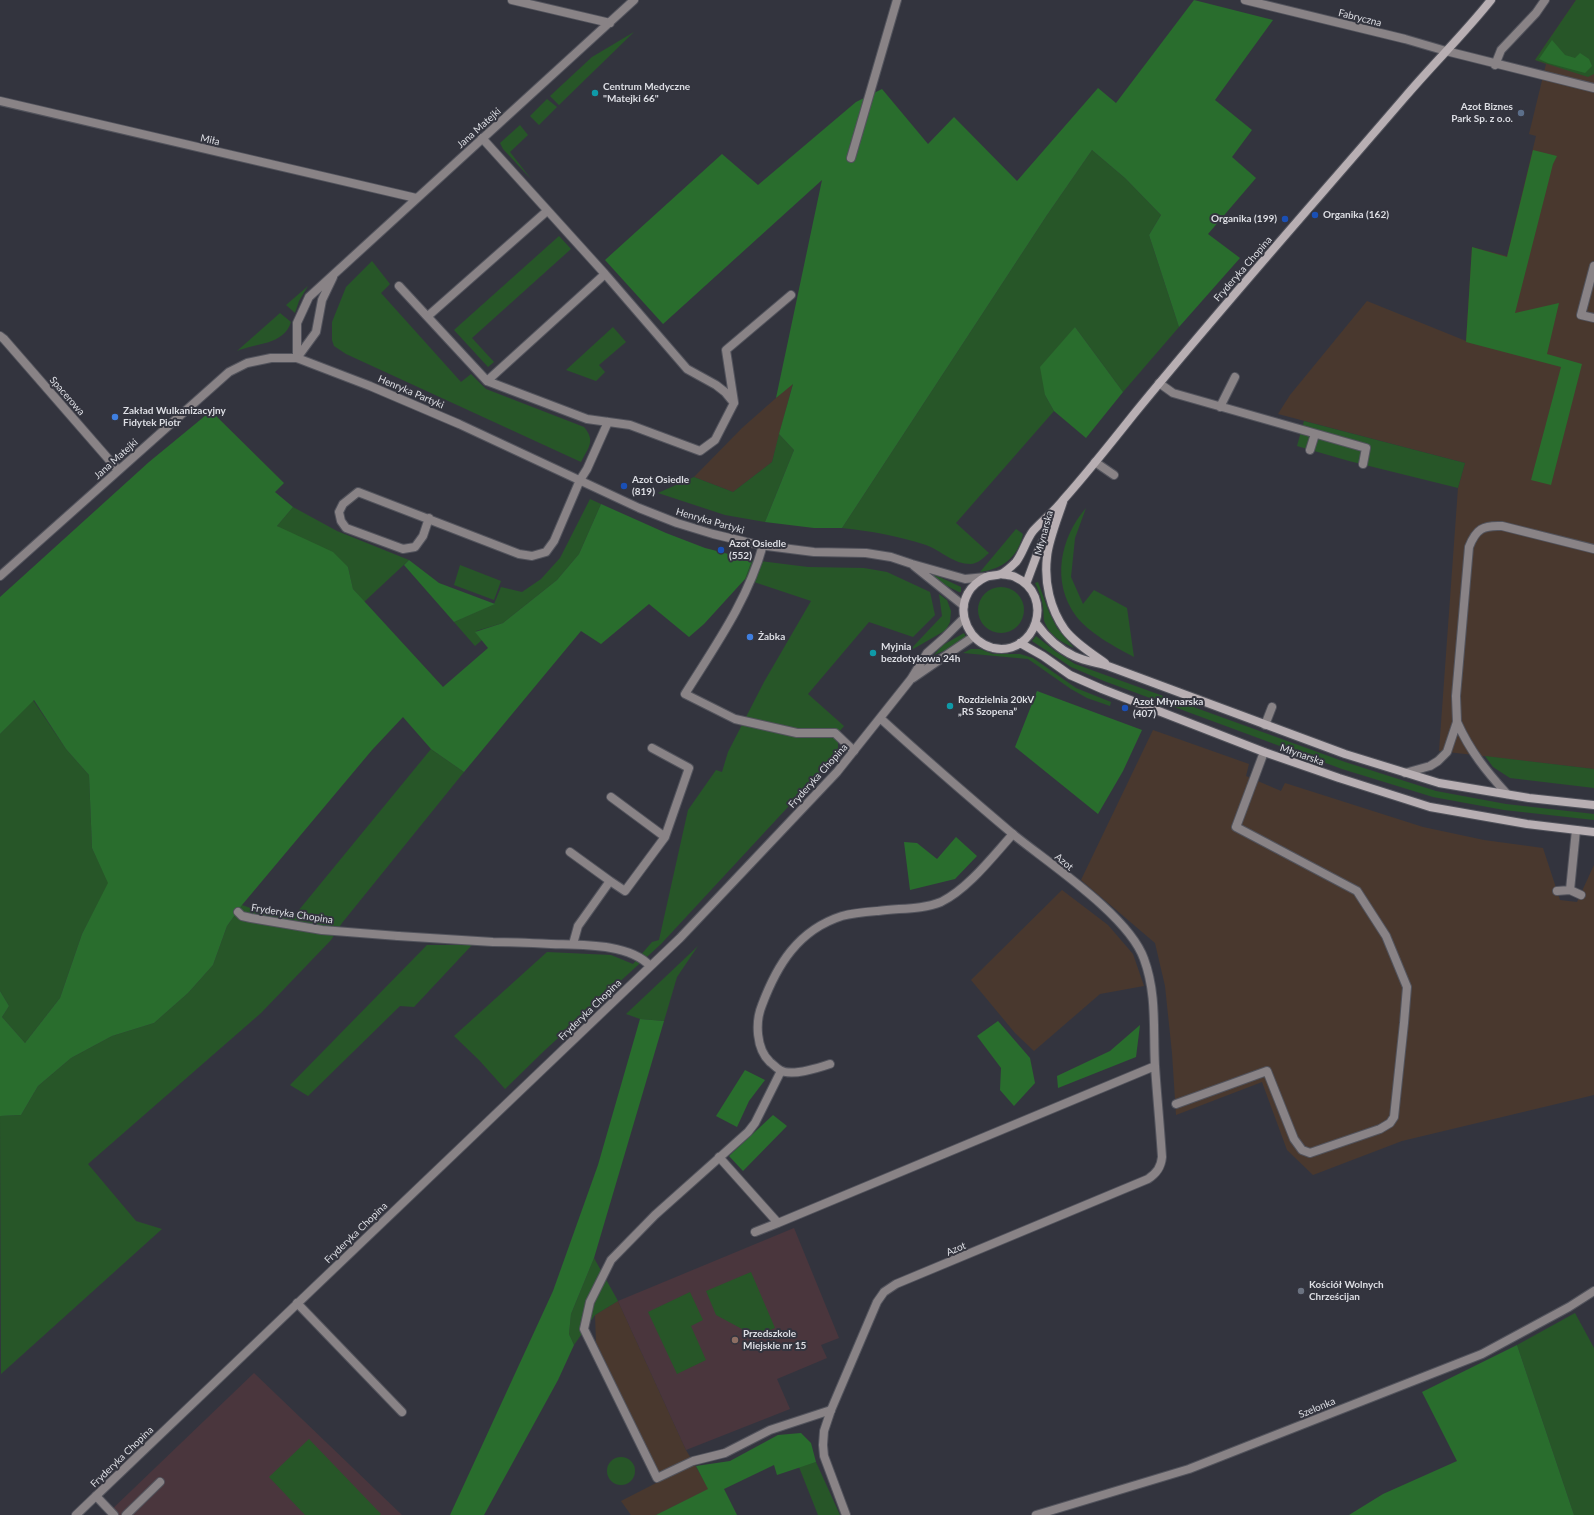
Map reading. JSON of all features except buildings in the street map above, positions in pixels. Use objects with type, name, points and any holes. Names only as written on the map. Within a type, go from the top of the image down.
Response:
[{"type":"main road","name":"Fryderyka Chopina","points":[[964,606],[967,594],[975,584],[986,577],[1001,574],[1016,562],[1032,533],[1063,501],[1200,334],[1491,0]]},
{"type":"main road","name":"Fryderyka Chopina","points":[[1026,584],[1039,549],[1063,501]]},
{"type":"main road","name":"Młynarska","points":[[1063,501],[1047,556],[1046,583],[1050,601],[1065,629],[1077,642],[1108,666]]},
{"type":"main road","points":[[964,606],[964,618],[967,628],[973,637],[983,644],[995,648],[1008,648],[1020,643],[1030,634],[1036,623],[1038,612],[1037,602],[1033,592],[1026,584],[1014,576],[1001,574]]},
{"type":"main road","name":"Młynarska","points":[[1036,623],[1041,631],[1054,643],[1075,657],[1108,666],[1344,754],[1439,783],[1507,794],[1594,805]]},
{"type":"main road","name":"Młynarska","points":[[1020,643],[1043,656],[1070,675],[1102,689],[1264,752],[1339,778],[1430,807],[1527,824],[1594,832]]},
{"type":"street","points":[[512,0],[610,23]]},
{"type":"street","name":"Jana Matejki","points":[[297,358],[297,323],[309,297],[634,0]]},
{"type":"street","points":[[852,158],[897,0]]},
{"type":"street","name":"Fabryczna","points":[[1245,0],[1405,39],[1495,65],[1594,88]]},
{"type":"street","points":[[1495,65],[1501,50],[1536,13],[1545,0]]},
{"type":"street","name":"Miła","points":[[0,101],[416,198]]},
{"type":"street","points":[[482,138],[605,274],[688,369],[716,385],[725,392],[734,403]]},
{"type":"street","points":[[428,316],[547,211]]},
{"type":"street","points":[[1594,266],[1581,314],[1594,318]]},
{"type":"street","name":"Jana Matejki","points":[[297,358],[316,332],[322,300],[336,271]]},
{"type":"street","points":[[487,381],[605,274]]},
{"type":"street","points":[[399,286],[487,381],[587,419],[630,425],[700,451],[715,440],[734,403],[726,350],[791,295]]},
{"type":"street","name":"Spacerowa","points":[[0,336],[10,345],[118,470]]},
{"type":"street","name":"Jana Matejki","points":[[0,576],[229,372],[247,363],[271,358],[297,358]]},
{"type":"street","name":"Henryka Partyki","points":[[297,358],[370,386],[445,418],[639,508],[677,523],[713,534],[763,545],[814,552],[866,553],[890,557],[912,564]]},
{"type":"street","points":[[1220,407],[1235,378]]},
{"type":"street","points":[[1159,383],[1173,393],[1366,448],[1363,464]]},
{"type":"street","points":[[429,518],[423,536],[415,547],[403,549],[346,528],[341,521],[339,512],[343,504],[358,492],[429,518],[520,554],[532,556],[546,552],[554,542],[580,480],[587,469],[608,422]]},
{"type":"street","points":[[1310,450],[1315,434]]},
{"type":"street","points":[[1095,462],[1114,475]]},
{"type":"street","points":[[1405,773],[1430,766],[1438,761],[1447,752],[1457,722],[1456,696],[1468,554],[1473,536],[1480,529],[1490,525],[1502,526],[1594,549]]},
{"type":"street","points":[[763,545],[759,561],[743,600],[685,694],[735,719],[797,733],[835,733],[854,751]]},
{"type":"street","points":[[912,564],[964,606]]},
{"type":"street","name":"Fryderyka Chopina","points":[[912,564],[965,579],[986,577]]},
{"type":"street","name":"Fryderyka Chopina","points":[[76,1515],[680,938],[837,772],[911,679],[927,653],[964,618]]},
{"type":"street","name":"Fryderyka Chopina","points":[[911,679],[973,637]]},
{"type":"street","points":[[1265,724],[1272,707]]},
{"type":"street","name":"Azot","points":[[846,1515],[828,1467],[822,1445],[824,1431],[831,1410],[877,1302],[884,1292],[890,1288],[1148,1179],[1154,1175],[1161,1163],[1162,1156],[1155,1066],[1154,1004],[1150,977],[1144,957],[1134,939],[1122,924],[1088,894],[1014,834],[880,718]]},
{"type":"street","points":[[1457,722],[1467,743],[1478,760],[1507,794]]},
{"type":"street","points":[[570,852],[625,891],[666,837],[689,768],[652,748]]},
{"type":"street","points":[[1176,1104],[1267,1071],[1294,1139],[1302,1150],[1310,1153],[1380,1130],[1390,1123],[1394,1117],[1407,987],[1386,936],[1357,891],[1236,827],[1264,752]]},
{"type":"street","points":[[611,797],[666,837]]},
{"type":"street","points":[[1570,890],[1576,830]]},
{"type":"street","points":[[830,1064],[802,1072],[781,1071],[767,1059],[758,1040],[759,1012],[769,985],[792,949],[811,931],[842,916],[877,911],[920,908],[940,902],[959,891],[1014,834]]},
{"type":"street","points":[[573,944],[578,926],[610,881]]},
{"type":"street","points":[[1557,891],[1570,890],[1581,895]]},
{"type":"street","name":"Fryderyka Chopina","points":[[238,912],[242,916],[251,918],[322,930],[475,941],[573,944],[626,952],[640,958],[650,966]]},
{"type":"street","points":[[755,1232],[1155,1066]]},
{"type":"street","points":[[781,1071],[755,1123],[748,1132],[656,1215],[611,1260],[590,1302],[584,1329],[657,1478],[693,1461],[725,1453],[770,1430],[831,1410]]},
{"type":"street","points":[[719,1157],[778,1223]]},
{"type":"street","name":"Szelonka","points":[[1036,1515],[1189,1469],[1482,1354],[1569,1307],[1594,1291]]},
{"type":"street","points":[[297,1303],[402,1412]]},
{"type":"street","points":[[126,1515],[160,1482]]},
{"type":"street","points":[[96,1496],[114,1515]]},
{"type":"shaded area","points":[[1576,0],[1594,0],[1594,769],[1439,751],[1458,488],[1465,463],[1278,414],[1290,395],[1367,301],[1466,341],[1472,247],[1507,256],[1536,136],[1529,134],[1546,64],[1535,60]]},
{"type":"shaded area","points":[[793,383],[772,462],[733,492],[694,477],[742,428]]},
{"type":"shaded area","points":[[1153,730],[1249,764],[1246,776],[1281,791],[1285,783],[1423,827],[1484,840],[1543,848],[1560,900],[1577,902],[1594,865],[1594,1095],[1402,1141],[1313,1175],[1287,1150],[1262,1082],[1176,1115],[1172,1053],[1165,986],[1155,943],[1081,880]]},
{"type":"shaded area","points":[[1062,890],[1108,925],[1133,954],[1144,986],[1100,994],[1034,1051],[1015,1033],[971,980]]},
{"type":"shaded area","name":"Przedszkole Miejskie nr 15","points":[[794,1228],[839,1338],[821,1345],[827,1358],[777,1379],[790,1409],[686,1450],[618,1301]]},
{"type":"shaded area","points":[[618,1301],[686,1450],[709,1489],[656,1515],[631,1515],[621,1501],[662,1480],[596,1342],[595,1315]]},
{"type":"shaded area","points":[[254,1373],[402,1515],[106,1515]]},
{"type":"green space","points":[[1194,0],[1273,20],[1215,100],[1252,130],[1232,157],[1256,178],[1208,234],[1240,258],[1179,327],[1149,235],[1161,215],[1125,178],[1092,150],[1047,215],[842,528],[814,528],[765,522],[794,450],[779,434],[793,384],[776,398],[822,180],[663,324],[605,260],[722,154],[758,185],[856,102],[882,89],[928,144],[954,117],[1017,181],[1098,88],[1116,103]]},
{"type":"green space","points":[[1576,0],[1594,0],[1594,74],[1588,77],[1535,60]]},
{"type":"green space","points":[[634,32],[559,105],[550,96],[592,57]]},
{"type":"green space","points":[[1552,40],[1565,55],[1575,58],[1580,53],[1589,59],[1592,66],[1585,73],[1548,63],[1539,59]]},
{"type":"green space","points":[[547,99],[557,107],[539,125],[530,116]]},
{"type":"green space","points":[[520,125],[528,135],[510,152],[531,179],[503,149],[500,143]]},
{"type":"green space","points":[[1092,150],[1125,178],[1161,215],[1149,235],[1179,327],[1123,392],[1075,327],[1045,395],[1054,411],[956,523],[989,553],[979,561],[971,564],[959,562],[926,545],[916,542],[884,534],[842,528],[1047,215]]},
{"type":"green space","points":[[1533,150],[1557,156],[1553,164],[1515,313],[1559,303],[1547,354],[1582,364],[1551,485],[1531,480],[1561,367],[1466,342],[1472,247],[1507,257]]},
{"type":"green space","points":[[559,236],[571,249],[472,338],[494,362],[488,367],[454,330]]},
{"type":"green space","points":[[372,261],[390,284],[381,293],[461,382],[471,374],[486,389],[584,427],[590,436],[590,444],[581,462],[346,354],[334,346],[332,340],[332,322],[346,287]]},
{"type":"green space","points":[[308,286],[299,301],[295,313],[286,305]]},
{"type":"green space","points":[[280,313],[291,322],[287,330],[282,335],[268,342],[237,351]]},
{"type":"green space","points":[[613,327],[626,342],[599,365],[605,372],[596,381],[566,370]]},
{"type":"green space","points":[[1075,327],[1123,392],[1086,438],[1054,411],[1045,395],[1040,367]]},
{"type":"green space","points":[[211,411],[284,483],[275,492],[293,507],[277,526],[333,552],[348,567],[353,589],[443,687],[488,648],[475,632],[503,623],[557,580],[579,554],[601,504],[666,533],[705,548],[752,560],[745,579],[704,624],[689,637],[649,604],[601,644],[581,631],[464,772],[431,749],[403,717],[372,750],[242,905],[227,926],[213,965],[188,993],[154,1023],[112,1036],[71,1058],[38,1086],[21,1115],[0,1116],[0,991],[9,1006],[2,1017],[25,1043],[60,998],[82,934],[108,883],[92,848],[89,775],[66,749],[34,700],[0,734],[0,597],[149,462]]},
{"type":"green space","points":[[1304,421],[1465,463],[1458,488],[1349,461],[1297,446]]},
{"type":"green space","points":[[779,434],[794,450],[765,522],[725,515],[658,493],[694,477],[733,492],[772,462]]},
{"type":"green space","points":[[590,499],[601,504],[579,554],[557,580],[503,623],[476,631],[482,640],[475,646],[454,622],[494,604],[501,587],[522,592],[541,579],[560,558]]},
{"type":"green space","points":[[293,507],[337,531],[409,560],[364,602],[353,589],[348,567],[277,526]]},
{"type":"green space","points":[[1086,508],[1075,538],[1071,577],[1083,604],[1094,590],[1127,608],[1134,657],[1103,639],[1081,622],[1068,603],[1063,589],[1061,575],[1065,546],[1077,520]]},
{"type":"green space","points":[[1016,529],[1023,534],[1021,542],[1013,555],[1002,565],[980,572]]},
{"type":"green space","points":[[409,560],[439,583],[495,604],[454,622],[404,565]]},
{"type":"green space","points":[[752,560],[808,567],[864,568],[887,572],[930,592],[935,615],[913,637],[869,622],[808,694],[844,726],[838,733],[838,753],[661,944],[545,1050],[505,1089],[479,1060],[454,1036],[547,952],[611,955],[633,964],[652,942],[659,940],[688,810],[716,770],[722,772],[728,752],[764,682],[811,601],[745,579]]},
{"type":"green space","points":[[460,565],[501,581],[494,600],[454,585]]},
{"type":"green space","points":[[931,574],[961,587],[961,592],[933,579]]},
{"type":"green space","points":[[1038,582],[1049,612],[1057,628],[1074,648],[1057,638],[1047,628],[1044,620],[1041,598],[1035,583]]},
{"type":"green space","points":[[997,587],[1005,587],[1014,591],[1020,597],[1024,610],[1020,623],[1014,629],[1005,633],[997,633],[988,629],[982,623],[978,614],[978,606],[982,597],[988,591]]},
{"type":"green space","points":[[939,594],[947,600],[951,611],[950,622],[946,630],[908,652],[942,616]]},
{"type":"green space","points":[[964,633],[966,637],[946,650],[934,655],[943,645]]},
{"type":"green space","points":[[1036,636],[1075,664],[1345,762],[1436,791],[1506,804],[1594,814],[1594,820],[1504,810],[1433,797],[1342,769],[1104,681],[1071,667],[1032,641]]},
{"type":"green space","points":[[971,649],[980,649],[993,654],[1020,654],[1033,658],[1076,688],[1111,702],[1110,706],[1087,698],[1071,689],[1028,659],[963,653]]},
{"type":"green space","points":[[1037,691],[1142,730],[1123,771],[1098,814],[1015,747]]},
{"type":"green space","points":[[33,700],[66,749],[89,775],[92,848],[109,883],[82,934],[60,998],[25,1043],[2,1017],[9,1006],[0,991],[0,734]]},
{"type":"green space","points":[[431,749],[464,772],[342,923],[331,940],[261,1013],[88,1164],[136,1221],[162,1229],[1,1374],[0,1116],[21,1115],[38,1086],[71,1058],[112,1036],[154,1023],[188,993],[213,965],[227,926],[242,905],[256,910],[294,916]]},
{"type":"green space","points":[[1485,756],[1594,769],[1594,788],[1510,778],[1493,767]]},
{"type":"green space","points":[[956,837],[977,856],[955,879],[910,890],[904,842],[917,843],[937,859]]},
{"type":"green space","points":[[427,945],[472,945],[414,1007],[400,1006],[308,1096],[290,1085]]},
{"type":"green space","points":[[698,946],[677,977],[664,1021],[640,1019],[626,1014]]},
{"type":"green space","points":[[640,1019],[664,1021],[594,1258],[571,1314],[569,1334],[574,1345],[558,1380],[484,1515],[450,1515],[553,1291],[598,1165]]},
{"type":"green space","points":[[998,1021],[1030,1058],[1035,1083],[1014,1106],[1000,1090],[1001,1068],[977,1036]]},
{"type":"green space","points":[[1140,1025],[1136,1057],[1058,1088],[1057,1076],[1110,1051]]},
{"type":"green space","points":[[745,1070],[765,1080],[749,1101],[737,1127],[716,1116]]},
{"type":"green space","points":[[773,1115],[787,1126],[743,1171],[729,1156]]},
{"type":"green space","points":[[594,1258],[618,1301],[595,1315],[574,1345],[569,1334],[571,1314]]},
{"type":"green space","points":[[751,1272],[775,1328],[755,1336],[716,1315],[706,1291]]},
{"type":"green space","points":[[690,1292],[703,1320],[691,1326],[706,1360],[677,1374],[648,1312]]},
{"type":"green space","points":[[1575,1313],[1594,1348],[1594,1515],[1574,1515],[1517,1345]]},
{"type":"green space","points":[[1517,1345],[1574,1515],[1349,1515],[1383,1494],[1457,1461],[1422,1392]]},
{"type":"green space","points":[[801,1433],[811,1443],[816,1462],[777,1475],[774,1465],[724,1489],[737,1515],[656,1515],[708,1489],[696,1466],[730,1461],[778,1435]]},
{"type":"green space","points":[[309,1439],[381,1514],[380,1515],[305,1515],[269,1477]]},
{"type":"green space","points":[[621,1457],[631,1461],[635,1471],[631,1481],[621,1485],[611,1481],[607,1471],[611,1461]]},
{"type":"green space","points":[[816,1462],[840,1515],[818,1515],[799,1467]]},
{"type":"place","name":"Centrum Medyczne \"Matejki 66\"","points":[[595,93]]},
{"type":"place","name":"Azot Biznes Park Sp. z o.o.","points":[[1521,113]]},
{"type":"place","name":"Organika (162)","points":[[1315,215]]},
{"type":"place","name":"Organika (199)","points":[[1285,219]]},
{"type":"place","name":"Zakład Wulkanizacyjny Fidytek Piotr","points":[[115,417]]},
{"type":"place","name":"Azot Osiedle (819)","points":[[624,486]]},
{"type":"place","name":"Azot Osiedle (552)","points":[[721,550]]},
{"type":"place","name":"Żabka","points":[[750,637]]},
{"type":"place","name":"Myjnia bezdotykowa 24h","points":[[873,653]]},
{"type":"place","name":"Rozdzielnia 20kV „RS Szopena”","points":[[950,706]]},
{"type":"place","name":"Azot Młynarska (407)","points":[[1125,708]]},
{"type":"place","name":"Kościół Wolnych Chrześcijan","points":[[1301,1291]]},
{"type":"place","name":"Przedszkole Miejskie nr 15","points":[[735,1340]]}]
